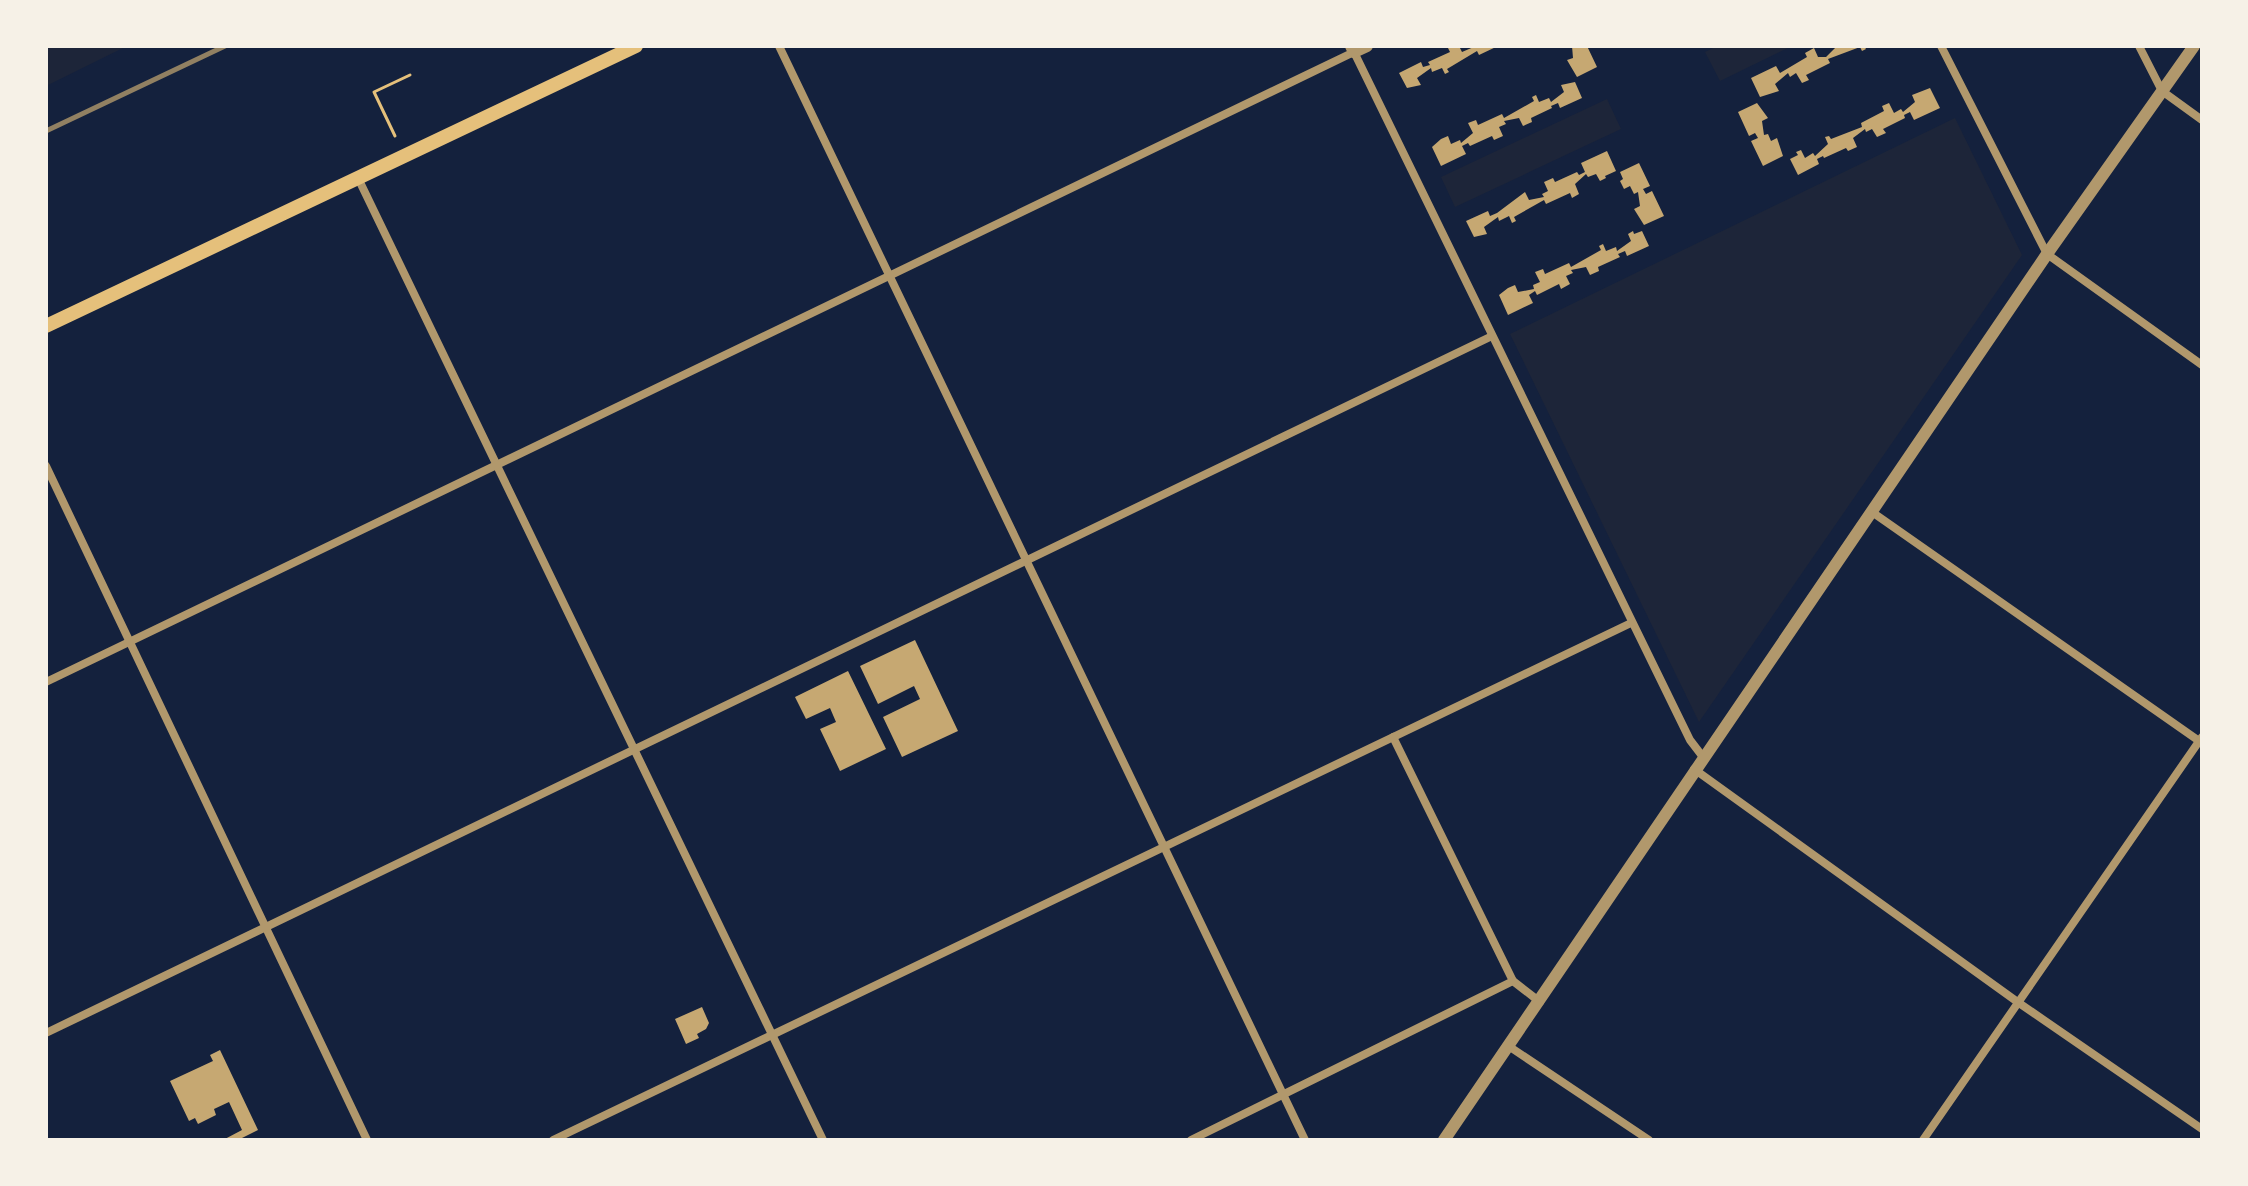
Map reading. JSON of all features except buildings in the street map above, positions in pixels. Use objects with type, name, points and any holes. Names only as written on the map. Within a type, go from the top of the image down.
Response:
[{"type":"main road","points":[[46,326],[636,46]]},
{"type":"street","points":[[779,46],[1305,1140]]},
{"type":"street","points":[[46,682],[499,467],[1352,49],[1367,46]]},
{"type":"street","points":[[1941,46],[2047,254],[2202,365]]},
{"type":"street","points":[[2139,46],[2162,91],[2202,120]]},
{"type":"street","points":[[1444,1140],[1541,1002],[1694,769],[2047,254],[2194,46]]},
{"type":"street","points":[[1352,49],[1631,623],[1690,740],[1703,757]]},
{"type":"street","points":[[358,178],[823,1140]]},
{"type":"street","points":[[46,1033],[1490,337]]},
{"type":"street","points":[[46,466],[367,1140]]},
{"type":"street","points":[[1872,512],[2201,740],[1923,1140]]},
{"type":"street","points":[[553,1140],[1631,623]]},
{"type":"street","points":[[1393,737],[1513,981],[1541,1002]]},
{"type":"street","points":[[1694,769],[2019,1003],[2202,1129]]},
{"type":"street","points":[[1191,1140],[1513,981]]},
{"type":"street","points":[[1510,1047],[1649,1140]]},
{"type":"path","points":[[395,136],[374,92],[410,75]]},
{"type":"shaded area","points":[[46,46],[127,46],[46,86]]},
{"type":"shaded area","points":[[1717,46],[1792,46],[1720,81],[1705,52]]},
{"type":"shaded area","points":[[1607,99],[1621,129],[1455,207],[1441,177]]},
{"type":"shaded area","points":[[1955,118],[2022,255],[1699,722],[1510,334]]},
{"type":"railway","points":[[46,131],[225,46]]}]
